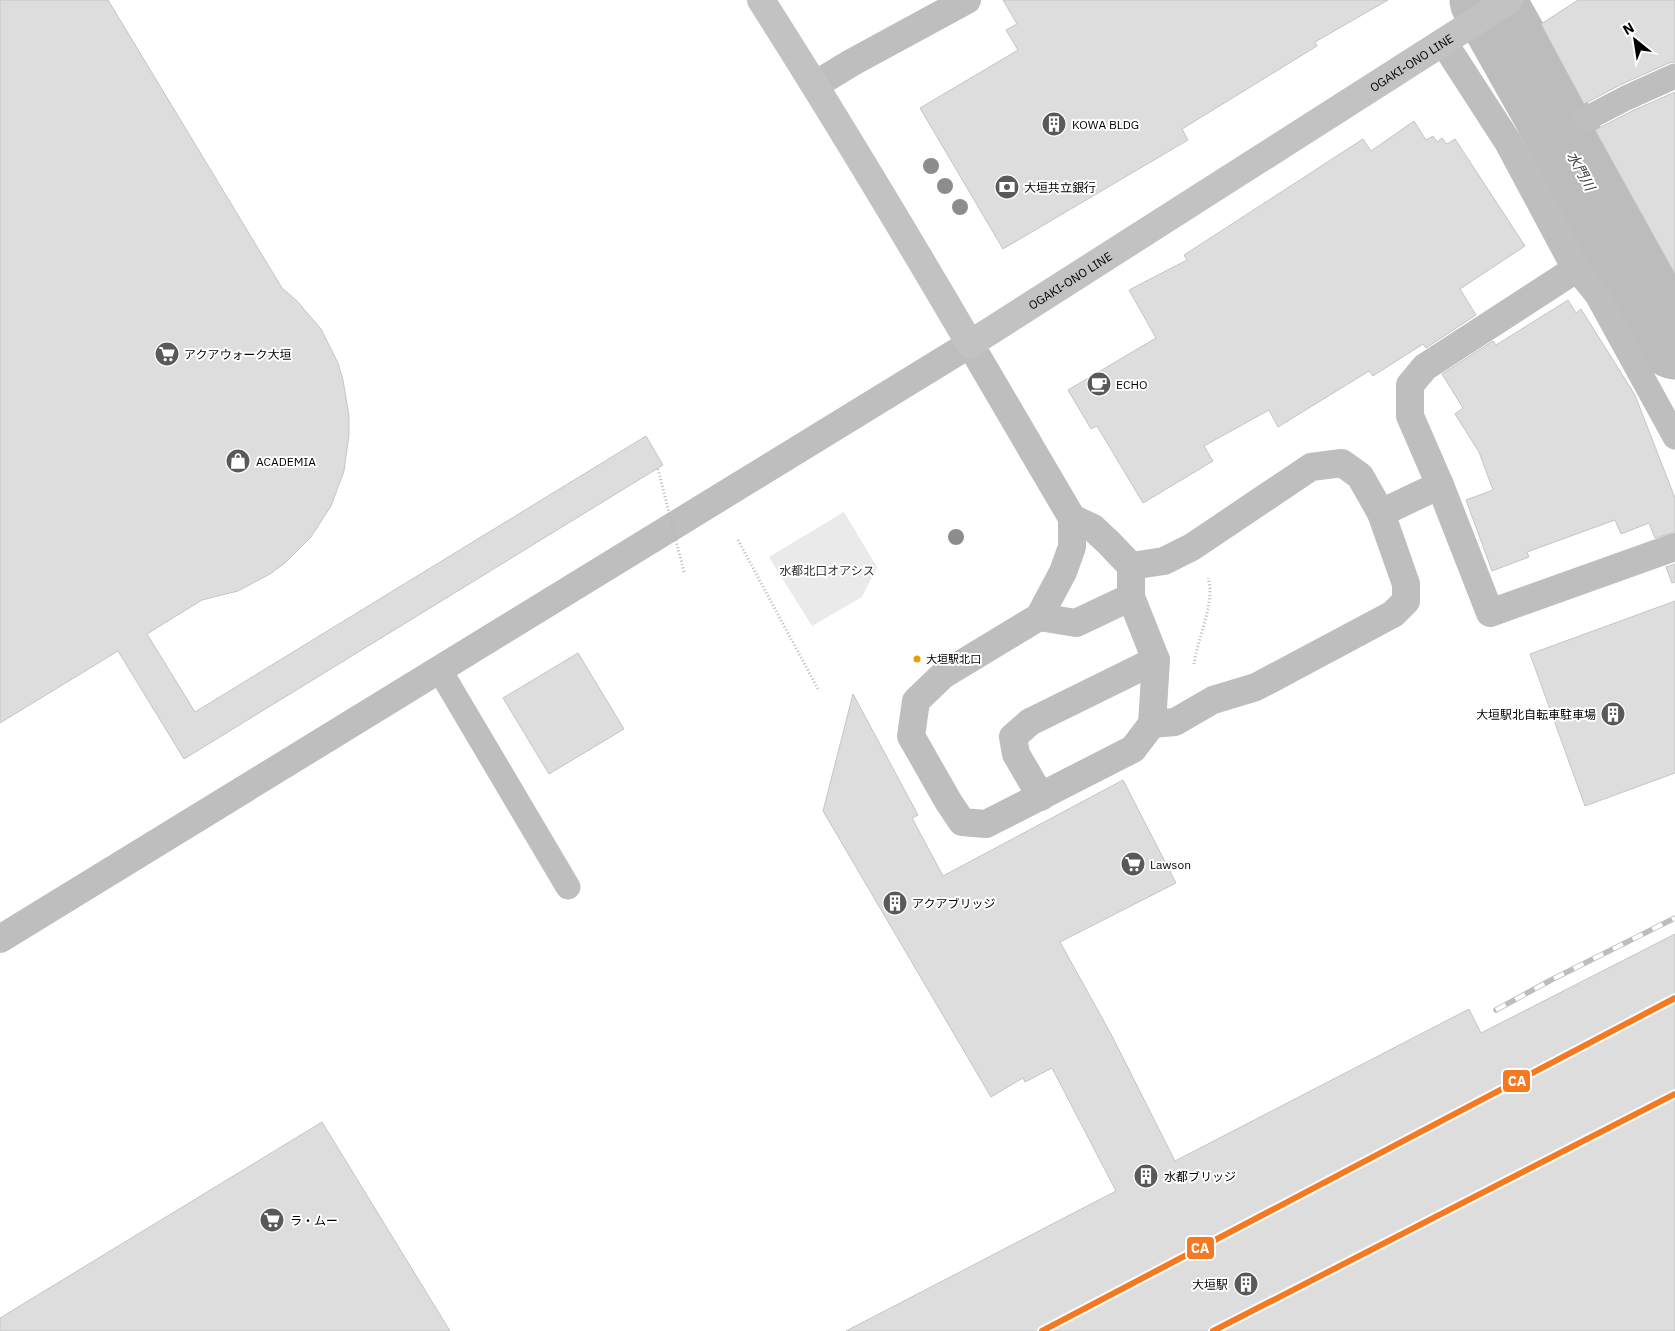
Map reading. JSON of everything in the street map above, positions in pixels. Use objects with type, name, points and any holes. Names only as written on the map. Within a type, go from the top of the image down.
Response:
[{"type":"main road","points":[[761,0],[898,220],[970,344]]},
{"type":"main road","name":"OGAKI-ONO LINE","points":[[970,344],[1509,0]]},
{"type":"street","points":[[815,85],[967,0]]},
{"type":"street","points":[[1451,38],[1466,75],[1508,142],[1576,269],[1425,367],[1410,385],[1410,416],[1440,485],[1490,613],[1675,547]]},
{"type":"street","points":[[0,939],[970,344],[1072,518],[1072,547],[1063,572],[1039,617],[943,675],[916,701],[911,736],[962,822],[986,824],[1133,749],[1152,724],[1156,660],[1131,597],[1131,566],[1092,528],[1072,518]]},
{"type":"street","points":[[1131,566],[1164,562],[1192,547],[1312,467],[1342,463],[1360,476],[1380,513],[1406,584],[1406,601],[1393,614],[1256,687],[1214,700],[1175,722],[1152,724]]},
{"type":"street","points":[[1380,513],[1440,485]]},
{"type":"street","points":[[1039,617],[1076,623],[1131,597]]},
{"type":"street","points":[[1041,797],[1016,754],[1013,738],[1030,722],[1156,660]]},
{"type":"lane","points":[[1586,119],[1626,98],[1675,76]]},
{"type":"lane","points":[[1576,269],[1598,295],[1675,437]]},
{"type":"lane","points":[[439,669],[568,887]]},
{"type":"path","points":[[658,469],[684,572]]},
{"type":"path","points":[[738,540],[818,689]]},
{"type":"path","points":[[1194,669],[1209,599],[1210,582],[1207,575]]},
{"type":"green space","name":"水都北口オアシス","points":[[844,512],[877,567],[862,597],[812,626],[769,557]]},
{"type":"building","name":"アクアウォーク大垣","points":[[0,0],[108,0],[282,288],[297,301],[321,329],[338,363],[343,380],[349,416],[349,435],[344,471],[331,506],[311,537],[285,563],[270,574],[238,591],[202,600],[147,634],[195,712],[646,436],[663,465],[184,759],[118,651],[0,723]]},
{"type":"building","name":"KOWA BLDG","points":[[1003,0],[1388,0],[1315,42],[1317,46],[1182,129],[1188,140],[1003,249],[920,108],[1018,50],[1006,30],[1017,24]]},
{"type":"building","points":[[1578,0],[1675,0],[1675,62],[1620,85],[1584,104],[1541,24]]},
{"type":"building","points":[[1675,92],[1675,274],[1595,130]]},
{"type":"building","points":[[1414,121],[1426,140],[1433,136],[1437,142],[1442,138],[1447,144],[1455,139],[1525,246],[1460,289],[1476,315],[1426,348],[1423,344],[1373,376],[1369,371],[1278,427],[1269,410],[1204,446],[1213,461],[1143,503],[1097,426],[1091,429],[1068,390],[1156,338],[1129,290],[1187,260],[1184,255],[1363,139],[1371,151]]},
{"type":"building","points":[[1568,300],[1576,313],[1581,309],[1635,395],[1675,498],[1675,532],[1655,538],[1649,523],[1621,534],[1615,520],[1527,552],[1529,557],[1492,571],[1466,500],[1493,490],[1479,452],[1455,414],[1463,408],[1442,374],[1493,341],[1496,345]]},
{"type":"building","points":[[1675,564],[1675,582],[1672,583],[1666,567]]},
{"type":"building","name":"大垣駅北自転車駐車場","points":[[1675,601],[1675,773],[1585,806],[1530,654]]},
{"type":"building","points":[[578,653],[624,729],[549,774],[503,698]]},
{"type":"building","points":[[853,694],[918,815],[912,818],[943,876],[1123,780],[1176,883],[1060,942],[1111,1034],[1175,1161],[1469,1009],[1481,1033],[1675,934],[1675,1331],[846,1331],[1116,1191],[1052,1068],[1025,1082],[1023,1078],[991,1097],[823,811]]},
{"type":"building","name":"ラ・ムー","points":[[322,1122],[450,1331],[0,1331],[0,1318]]},
{"type":"waterway","name":"水門川","points":[[1487,0],[1675,342]]},
{"type":"railway","points":[[1496,1010],[1551,980],[1675,918]]},
{"type":"transit line","name":"CA","points":[[1042,1331],[1675,998]]},
{"type":"transit line","name":"CA","points":[[1213,1331],[1675,1094]]},
{"type":"place","name":"KOWA BLDG","points":[[1054,124]]},
{"type":"place","name":"大垣共立銀行","points":[[1007,187]]},
{"type":"place","name":"アクアウォーク大垣","points":[[167,354]]},
{"type":"place","name":"ECHO","points":[[1099,384]]},
{"type":"place","name":"ACADEMIA","points":[[238,461]]},
{"type":"place","name":"大垣駅北口","points":[[917,659]]},
{"type":"place","name":"大垣駅北自転車駐車場","points":[[1613,714]]},
{"type":"place","name":"Lawson","points":[[1133,864]]},
{"type":"place","name":"アクアブリッジ","points":[[895,903]]},
{"type":"place","name":"水都ブリッジ","points":[[1146,1176]]},
{"type":"place","name":"ラ・ムー","points":[[272,1220]]},
{"type":"place","name":"大垣駅","points":[[1246,1284]]}]
